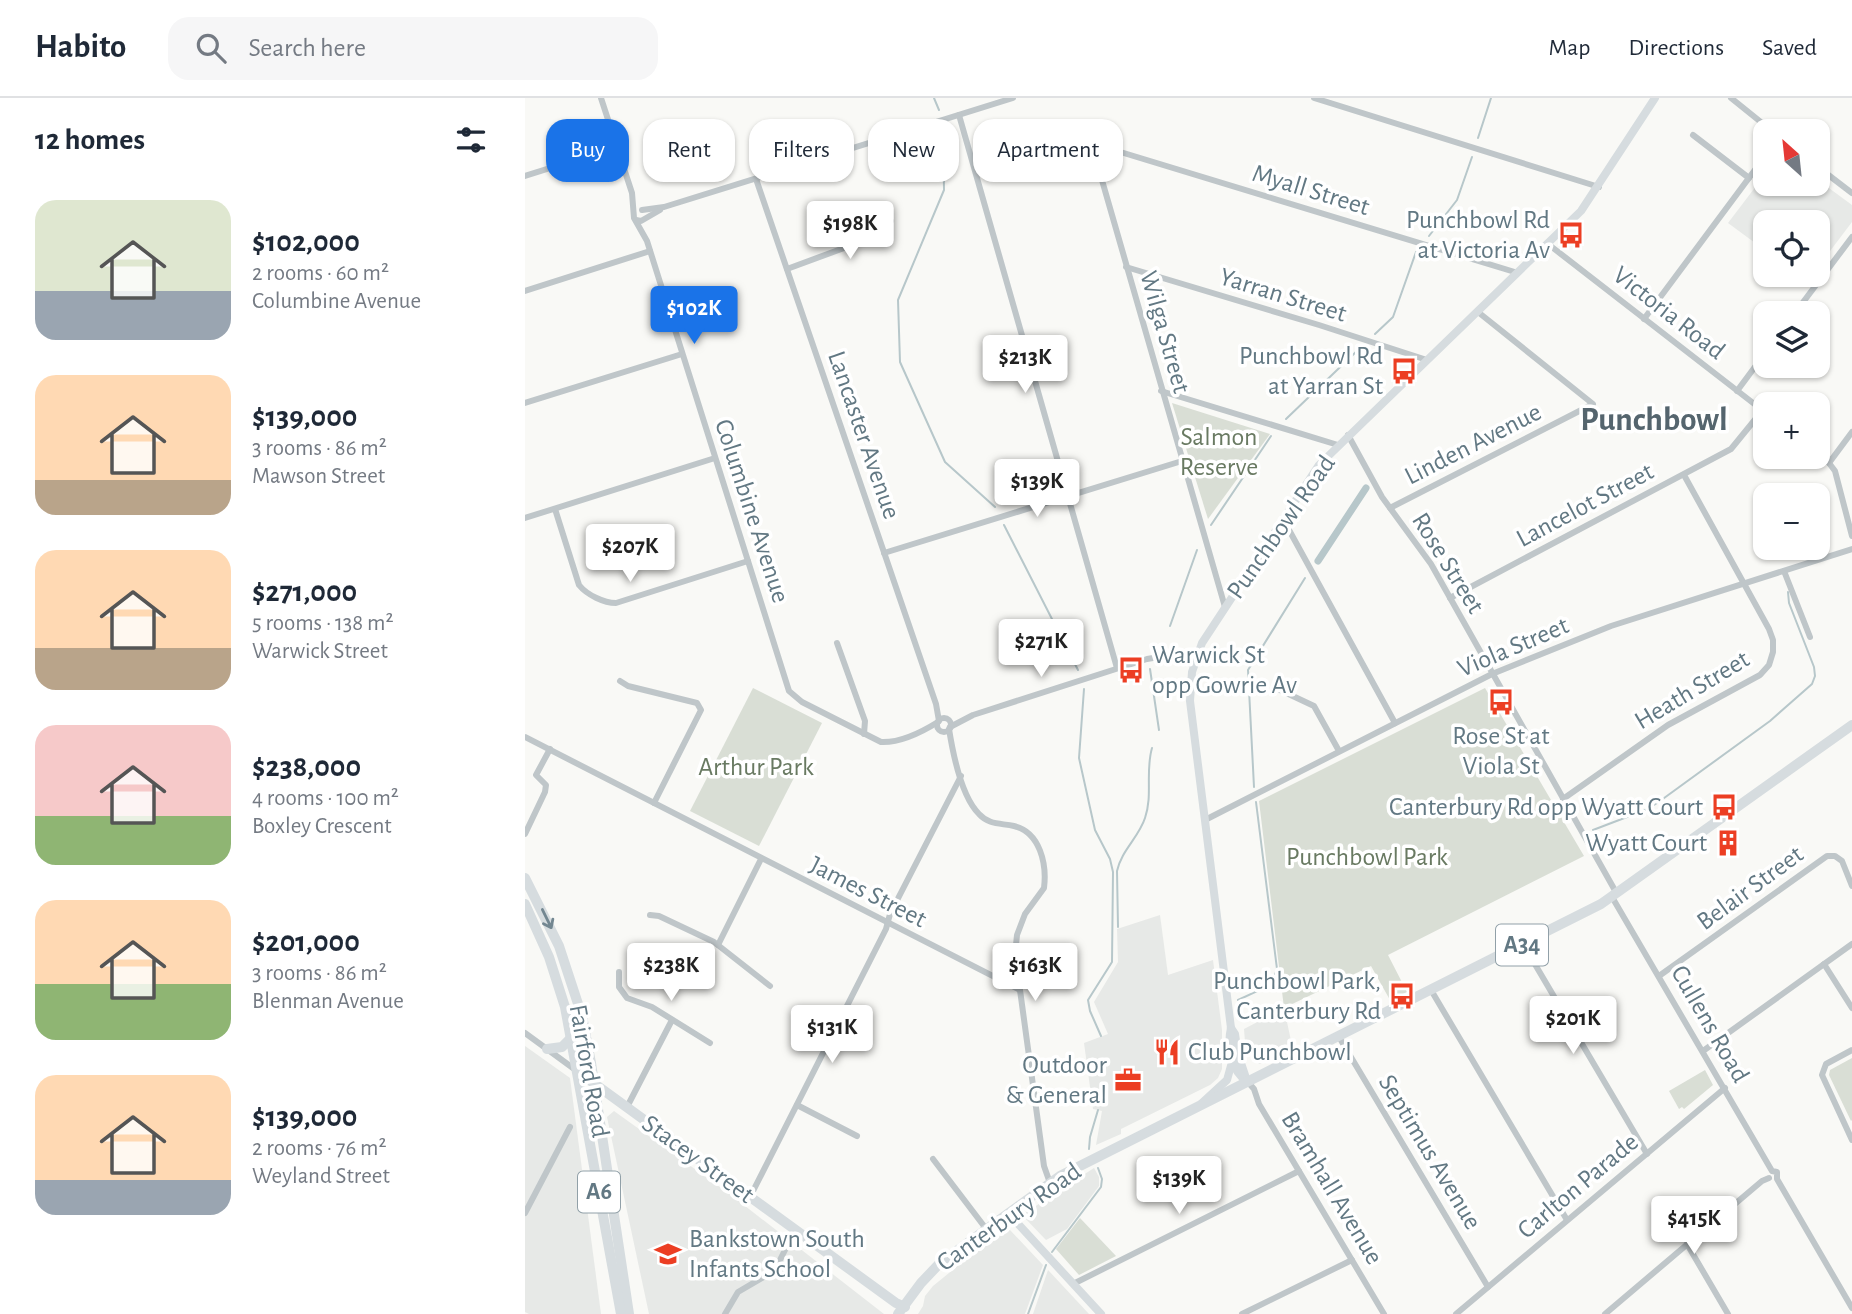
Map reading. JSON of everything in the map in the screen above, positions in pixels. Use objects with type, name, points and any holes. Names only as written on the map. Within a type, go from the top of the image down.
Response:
[{"type":"highway","name":"Canterbury Road","points":[[902,1312],[914,1291],[933,1270],[1049,1183],[1615,895],[1852,725]]},
{"type":"highway","name":"Fairford Road","points":[[525,878],[552,929],[571,977],[587,1038],[629,1314]]},
{"type":"highway","name":"Fairford Road","points":[[525,904],[555,973],[571,1038],[621,1314]]},
{"type":"highway","points":[[547,1049],[562,1047],[571,1038]]},
{"type":"highway","name":"Stacey Street","points":[[577,1071],[893,1301],[902,1312]]},
{"type":"highway","points":[[598,1117],[605,1105],[624,1105]]},
{"type":"main road","name":"Punchbowl Road","points":[[1232,1059],[1229,1037],[1231,1028],[1190,701],[1193,664],[1204,639],[1319,466],[1581,211],[1655,98]]},
{"type":"main road","name":"Punchbowl Road","points":[[1231,1028],[1247,1081]]},
{"type":"main road","points":[[1232,1059],[1239,1076],[1247,1081]]},
{"type":"main road","points":[[1200,1105],[1227,1080],[1232,1059]]},
{"type":"main road","points":[[1008,1213],[1101,1314]]},
{"type":"street","name":"Columbine Avenue","points":[[601,98],[608,119]]},
{"type":"street","points":[[854,147],[1013,98]]},
{"type":"street","points":[[1314,98],[1599,187]]},
{"type":"street","points":[[1731,98],[1757,119]]},
{"type":"street","points":[[959,115],[1117,668]]},
{"type":"street","points":[[1693,135],[1749,178]]},
{"type":"street","name":"Myall Street","points":[[1123,153],[1518,273]]},
{"type":"street","points":[[525,176],[546,169]]},
{"type":"street","points":[[1644,319],[1753,173]]},
{"type":"street","points":[[1831,177],[1852,193]]},
{"type":"street","points":[[664,207],[639,221],[634,217],[637,209],[664,207],[749,180]]},
{"type":"street","name":"Columbine Avenue","points":[[628,182],[634,217],[647,240]]},
{"type":"street","name":"Lancaster Avenue","points":[[756,182],[942,720]]},
{"type":"street","name":"Wilga Street","points":[[1102,182],[1225,607]]},
{"type":"street","name":"Columbine Avenue","points":[[632,194],[642,210]]},
{"type":"street","points":[[642,210],[644,219]]},
{"type":"street","name":"Columbine Avenue","points":[[644,219],[650,251],[789,691],[798,699],[881,742],[890,742],[920,732]]},
{"type":"street","points":[[787,269],[871,238],[891,220]]},
{"type":"street","points":[[1804,301],[1852,237]]},
{"type":"street","name":"Victoria Road","points":[[1548,244],[1753,403]]},
{"type":"street","points":[[525,290],[650,251]]},
{"type":"street","name":"Yarran Street","points":[[1126,267],[1427,360]]},
{"type":"street","name":"Linden Avenue","points":[[1390,508],[1593,404],[1478,312]]},
{"type":"street","points":[[525,403],[682,354]]},
{"type":"street","points":[[1737,391],[1753,369]]},
{"type":"street","points":[[1161,390],[1338,445]]},
{"type":"street","name":"Lancelot Street","points":[[1450,598],[1731,449],[1753,424]]},
{"type":"street","points":[[1830,462],[1852,432]]},
{"type":"street","name":"Rose Street","points":[[1348,435],[1390,508],[1422,551],[1450,598],[1615,895]]},
{"type":"street","points":[[525,518],[715,458]]},
{"type":"street","points":[[884,553],[1182,461]]},
{"type":"street","points":[[1830,465],[1836,475],[1852,536]]},
{"type":"street","name":"Heath Street","points":[[1563,799],[1668,725],[1754,679],[1765,671],[1772,659],[1773,640],[1745,583],[1684,475]]},
{"type":"street","points":[[555,509],[579,585],[584,591],[607,602],[616,603],[748,561]]},
{"type":"street","points":[[1283,519],[1395,723]]},
{"type":"street","name":"Viola Street","points":[[1205,820],[1492,674],[1611,626],[1852,549]]},
{"type":"street","points":[[1784,571],[1810,637]]},
{"type":"street","points":[[837,643],[865,720],[864,734]]},
{"type":"street","points":[[920,732],[942,720],[973,715],[1155,657],[1193,664]]},
{"type":"street","points":[[620,681],[628,686],[697,703],[701,710],[654,803]]},
{"type":"street","points":[[1280,690],[1314,706],[1339,751]]},
{"type":"street","points":[[920,732],[941,731],[973,715]]},
{"type":"street","points":[[942,720],[950,728],[952,751]]},
{"type":"street","points":[[942,720],[941,731],[952,751],[965,792],[978,813],[992,823],[1015,826],[1026,831],[1035,839],[1040,849],[1044,888],[1025,914],[1016,942],[1044,1166],[1049,1183]]},
{"type":"street","name":"James Street","points":[[525,737],[1020,990]]},
{"type":"street","points":[[525,834],[545,792],[546,785],[536,775],[550,749]]},
{"type":"street","points":[[750,1197],[961,776]]},
{"type":"street","name":"Belair Street","points":[[1659,976],[1827,856],[1835,856],[1842,861],[1852,886]]},
{"type":"street","points":[[718,945],[761,859]]},
{"type":"street","name":"Cullens Road","points":[[1615,895],[1772,1171]]},
{"type":"street","points":[[650,915],[660,916],[718,945],[770,986]]},
{"type":"street","points":[[1523,944],[1647,1154]]},
{"type":"street","points":[[1703,1051],[1852,944]]},
{"type":"street","points":[[1824,964],[1852,1008]]},
{"type":"street","points":[[619,972],[619,987],[627,998],[652,1007],[710,1043]]},
{"type":"street","points":[[1431,990],[1567,1220]]},
{"type":"street","points":[[624,1105],[672,1020]]},
{"type":"street","name":"Stacey Street","points":[[525,1033],[577,1071]]},
{"type":"street","name":"Septimus Avenue","points":[[1339,1037],[1488,1287]]},
{"type":"street","points":[[1852,1050],[1826,1064],[1822,1071],[1823,1079],[1852,1140]]},
{"type":"street","name":"Bramhall Avenue","points":[[1247,1081],[1384,1314]]},
{"type":"street","name":"Carlton Parade","points":[[1456,1314],[1725,1088]]},
{"type":"street","points":[[797,1105],[857,1136]]},
{"type":"street","points":[[525,1213],[570,1127]]},
{"type":"street","points":[[933,1159],[988,1230]]},
{"type":"street","points":[[1073,1284],[1299,1171]]},
{"type":"street","points":[[1608,1313],[1686,1244],[1769,1178],[1772,1171],[1777,1172],[1777,1179],[1852,1308]]},
{"type":"street","points":[[1769,1178],[1772,1181],[1777,1179]]},
{"type":"street","points":[[725,1314],[738,1292],[777,1266],[796,1230]]},
{"type":"street","points":[[1686,1244],[1728,1314]]},
{"type":"street","points":[[1242,1314],[1352,1260]]},
{"type":"shaded area","points":[[1753,190],[1753,196],[1831,196],[1831,190],[1852,205],[1852,222],[1830,251],[1830,210],[1753,210],[1753,241],[1728,223]]},
{"type":"shaded area","points":[[1160,915],[1168,975],[1213,960],[1222,1030],[1222,1069],[1218,1078],[1210,1085],[1121,1129],[1121,1134],[1096,1145],[1102,1111],[1093,1109],[1084,1043],[1108,1034],[1094,1002],[1118,962],[1117,929]]},
{"type":"shaded area","points":[[1284,1008],[1293,1050],[1259,1064],[1253,1060],[1245,1042],[1244,1029]]},
{"type":"shaded area","points":[[525,1046],[570,1078],[601,1314],[525,1312]]},
{"type":"shaded area","points":[[614,1111],[731,1195],[884,1314],[649,1314],[607,1117]]},
{"type":"shaded area","points":[[1094,1168],[1099,1177],[1099,1186],[1067,1229],[1046,1240],[1022,1215]]},
{"type":"shaded area","points":[[1003,1229],[1010,1230],[1043,1265],[1025,1314],[918,1314],[925,1296],[933,1286]]},
{"type":"shaded area","points":[[1048,1270],[1089,1314],[1033,1314]]},
{"type":"green space","name":"Salmon Reserve","points":[[1172,403],[1270,434],[1208,519]]},
{"type":"green space","name":"Arthur Park","points":[[753,688],[822,723],[759,846],[690,811]]},
{"type":"green space","name":"Punchbowl Park","points":[[1485,688],[1584,856],[1388,955],[1407,992],[1390,1000],[1371,966],[1284,1008],[1259,801]]},
{"type":"green space","points":[[1852,1058],[1851,1121],[1829,1075],[1830,1070]]},
{"type":"green space","points":[[1705,1070],[1713,1085],[1684,1109],[1679,1109],[1669,1091]]},
{"type":"green space","points":[[1080,1218],[1116,1256],[1079,1275],[1056,1249]]},
{"type":"waterway","points":[[934,98],[939,110]]},
{"type":"waterway","points":[[1478,138],[1491,98]]},
{"type":"waterway","points":[[1429,236],[1457,200],[1472,157]]},
{"type":"waterway","points":[[944,182],[944,190],[898,300],[900,362],[945,462],[995,507]]},
{"type":"waterway","points":[[1375,334],[1393,317],[1416,252]]},
{"type":"waterway","points":[[1286,419],[1359,349]]},
{"type":"waterway","points":[[1211,525],[1271,436]]},
{"type":"waterway","points":[[1318,561],[1366,488]]},
{"type":"waterway","points":[[1004,525],[1078,670]]},
{"type":"waterway","points":[[1170,626],[1197,550]]},
{"type":"waterway","points":[[1254,787],[1248,670],[1305,578]]},
{"type":"waterway","points":[[1593,830],[1648,809],[1770,721],[1812,684],[1814,667],[1789,603],[1788,592]]},
{"type":"waterway","points":[[1150,669],[1159,730]]},
{"type":"waterway","points":[[1084,689],[1079,758],[1095,830],[1110,859],[1113,872],[1112,962],[1088,1000],[1101,1036]]},
{"type":"waterway","points":[[1118,927],[1117,871],[1122,857],[1145,818],[1152,748]]},
{"type":"waterway","points":[[1256,802],[1277,969],[1272,984]]},
{"type":"waterway","points":[[1238,1000],[1279,981]]},
{"type":"waterway","points":[[1089,1149],[1098,1110]]},
{"type":"waterway","points":[[1052,1252],[1101,1187],[1102,1179],[1098,1168]]},
{"type":"waterway","points":[[1028,1314],[1046,1265]]},
{"type":"place","name":"Punchbowl Rd at Victoria Av","points":[[1571,235]]},
{"type":"place","name":"Punchbowl Rd at Yarran St","points":[[1404,371]]},
{"type":"place","name":"Warwick St opp Gowrie Av","points":[[1131,670]]},
{"type":"place","name":"Rose St at Viola St","points":[[1501,702]]},
{"type":"place","name":"Canterbury Rd opp Wyatt Court","points":[[1724,807]]},
{"type":"place","name":"Wyatt Court","points":[[1728,843]]},
{"type":"place","name":"Punchbowl Park, Canterbury Rd","points":[[1402,996]]},
{"type":"place","name":"Club Punchbowl","points":[[1167,1052]]},
{"type":"place","name":"Outdoor & General","points":[[1128,1080]]},
{"type":"place","name":"Bankstown South Infants School","points":[[668,1254]]},
{"type":"district","name":"Punchbowl","points":[[1654,420]]}]
